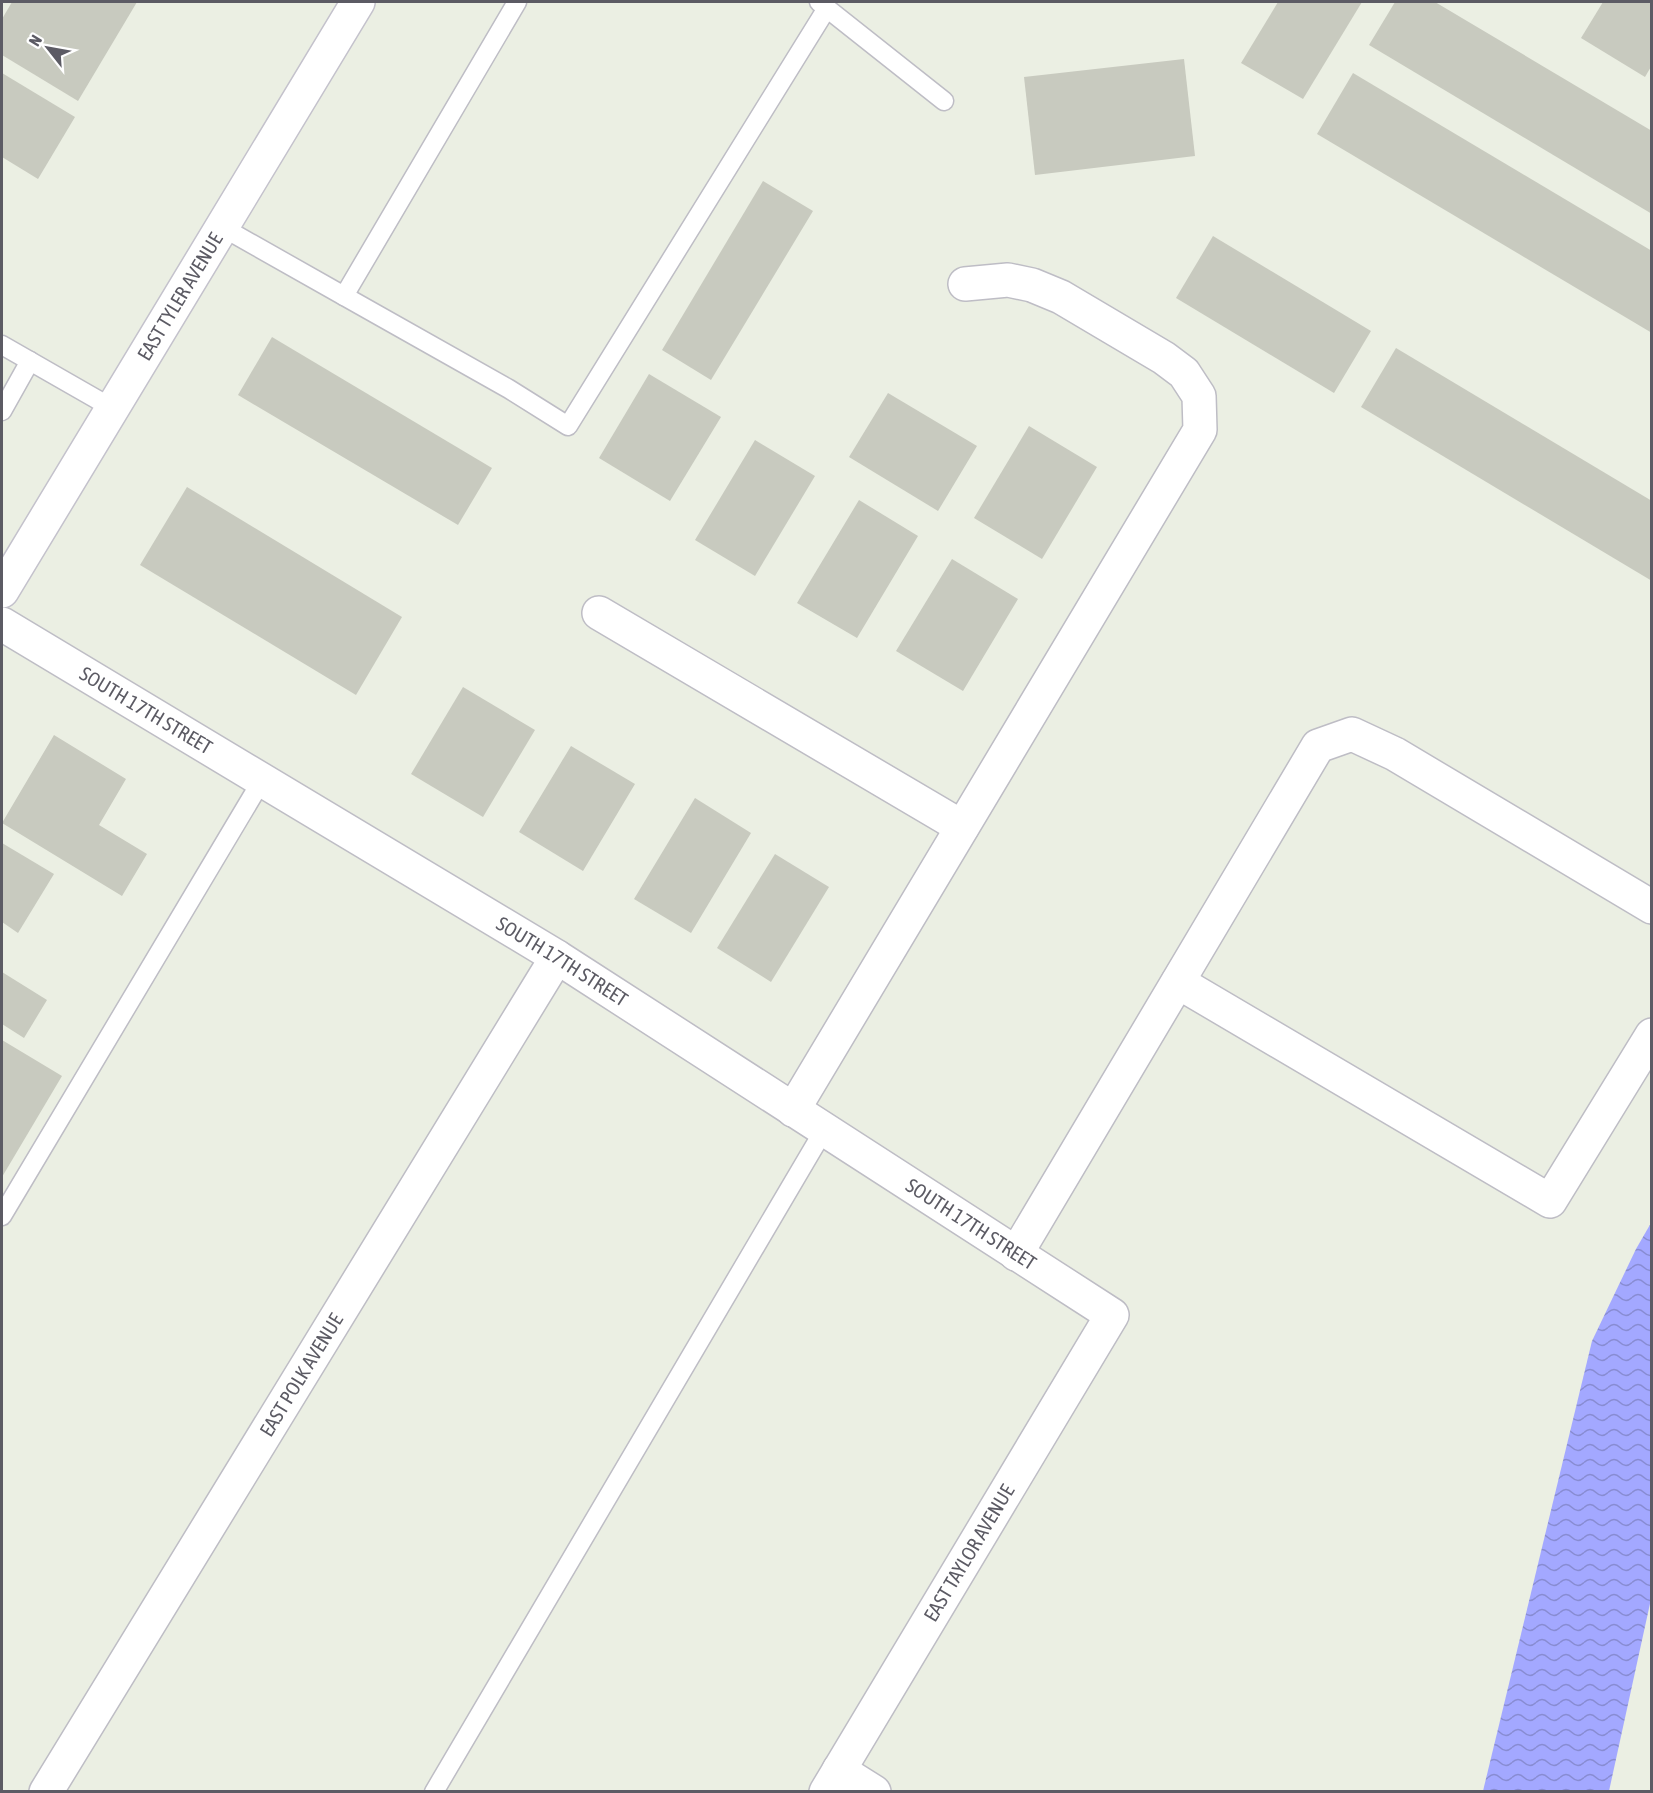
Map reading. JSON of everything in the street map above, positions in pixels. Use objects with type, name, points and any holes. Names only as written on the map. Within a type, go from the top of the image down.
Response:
[{"type":"street","name":"EAST TYLER AVENUE","points":[[2,591],[358,2]]},
{"type":"street","points":[[793,1110],[1200,430],[1199,396],[1184,373],[1164,358],[1061,297],[1032,285],[1008,280],[965,284]]},
{"type":"street","points":[[599,613],[962,827]]},
{"type":"street","name":"SOUTH 17TH STREET","points":[[2,624],[557,957],[1112,1315]]},
{"type":"street","points":[[1016,1254],[1318,746],[1352,734],[1395,754],[1652,907]]},
{"type":"street","name":"EAST POLK AVENUE","points":[[46,1791],[557,957]]},
{"type":"street","points":[[1178,982],[1550,1201],[1652,1035]]},
{"type":"street","name":"EAST TAYLOR AVENUE","points":[[832,1781],[1112,1315]]},
{"type":"street","points":[[832,1781],[874,1791]]},
{"type":"lane","points":[[344,296],[517,2]]},
{"type":"lane","points":[[222,227],[509,389],[568,426],[822,5],[944,101]]},
{"type":"lane","points":[[2,345],[112,408]]},
{"type":"lane","points":[[2,411],[30,361]]},
{"type":"lane","points":[[2,1216],[262,780]]},
{"type":"lane","points":[[434,1791],[824,1130]]},
{"type":"water","points":[[1651,1223],[1651,1599],[1609,1791],[1483,1791],[1592,1341]]},
{"type":"building","points":[[12,2],[137,2],[78,101],[2,55],[2,19]]},
{"type":"building","points":[[1278,2],[1362,2],[1303,99],[1241,63]]},
{"type":"building","points":[[1395,2],[1435,2],[1652,131],[1652,214],[1369,45]]},
{"type":"building","points":[[1603,2],[1652,2],[1652,65],[1645,77],[1581,38]]},
{"type":"building","points":[[1184,59],[1195,156],[1035,175],[1024,77]]},
{"type":"building","points":[[2,73],[75,117],[38,179],[2,157]]},
{"type":"building","points":[[1353,73],[1652,251],[1652,333],[1317,134]]},
{"type":"building","points":[[763,181],[813,211],[711,380],[662,350]]},
{"type":"building","points":[[1213,236],[1371,331],[1334,393],[1176,298]]},
{"type":"building","points":[[272,337],[492,468],[458,525],[238,395]]},
{"type":"building","points":[[1396,348],[1652,501],[1652,581],[1361,407]]},
{"type":"building","points":[[649,374],[721,417],[670,501],[599,458]]},
{"type":"building","points":[[888,393],[977,446],[938,511],[849,457]]},
{"type":"building","points":[[1029,426],[1097,467],[1042,559],[974,518]]},
{"type":"building","points":[[755,440],[815,476],[755,576],[695,540]]},
{"type":"building","points":[[187,487],[402,617],[356,695],[140,565]]},
{"type":"building","points":[[859,500],[918,536],[857,638],[797,603]]},
{"type":"building","points":[[952,559],[1018,599],[963,691],[896,651]]},
{"type":"building","points":[[463,687],[535,730],[483,817],[411,774]]},
{"type":"building","points":[[54,735],[126,779],[99,825],[147,854],[122,896],[2,823]]},
{"type":"building","points":[[571,746],[635,784],[583,871],[519,832]]},
{"type":"building","points":[[695,798],[751,833],[691,933],[634,899]]},
{"type":"building","points":[[2,843],[54,874],[18,933],[2,922]]},
{"type":"building","points":[[775,854],[829,887],[771,982],[717,948]]},
{"type":"building","points":[[2,972],[47,1000],[24,1038],[2,1024]]},
{"type":"building","points":[[2,1040],[62,1076],[2,1177]]}]
